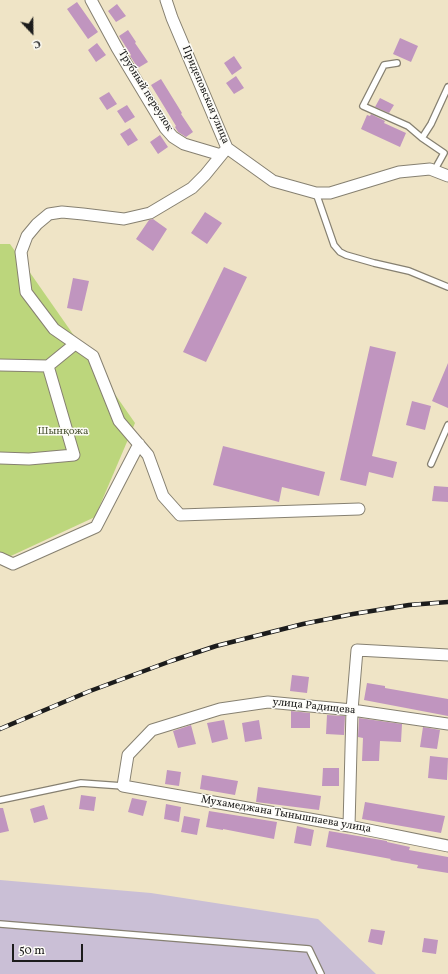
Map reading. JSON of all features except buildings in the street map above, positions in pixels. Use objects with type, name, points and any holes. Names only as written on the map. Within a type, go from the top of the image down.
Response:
[{"type":"street","name":"Трубный переулок","points":[[92,0],[165,128],[173,137],[184,144],[224,151]]},
{"type":"street","name":"Придеповская улица","points":[[166,0],[224,151],[273,181],[316,192],[330,193],[399,172],[430,169],[448,176]]},
{"type":"street","points":[[224,151],[192,188],[150,213],[124,219],[62,212],[49,214],[27,236],[21,252],[26,292],[54,330],[93,356],[119,421],[148,455],[163,496],[180,515],[359,509]]},
{"type":"street","points":[[0,365],[48,366],[75,344]]},
{"type":"street","points":[[0,458],[74,455],[48,366]]},
{"type":"street","points":[[0,558],[13,564],[96,527],[139,444]]},
{"type":"street","points":[[349,826],[352,710],[356,650],[448,655]]},
{"type":"street","name":"улица Радищева","points":[[124,786],[128,755],[152,730],[220,709],[268,702],[352,710],[448,724]]},
{"type":"street","name":"Мухамеджана Тынышпаева улица","points":[[124,786],[349,826],[448,846]]},
{"type":"lane","points":[[397,63],[384,65],[363,106],[408,126],[422,138],[446,154],[434,171]]},
{"type":"lane","points":[[422,138],[431,124],[448,87]]},
{"type":"lane","points":[[316,192],[334,246],[340,252],[374,264],[409,271],[448,287]]},
{"type":"lane","points":[[431,464],[448,425]]},
{"type":"lane","points":[[0,800],[81,783],[124,786]]},
{"type":"lane","points":[[0,924],[309,949],[321,974]]},
{"type":"shaded area","points":[[0,880],[151,893],[318,919],[376,974],[0,974]]},
{"type":"green space","name":"Шынқожа","points":[[0,244],[10,244],[135,423],[95,517],[0,561]]},
{"type":"railway","points":[[0,729],[90,691],[216,646],[303,624],[353,614],[409,605],[448,602]]}]
